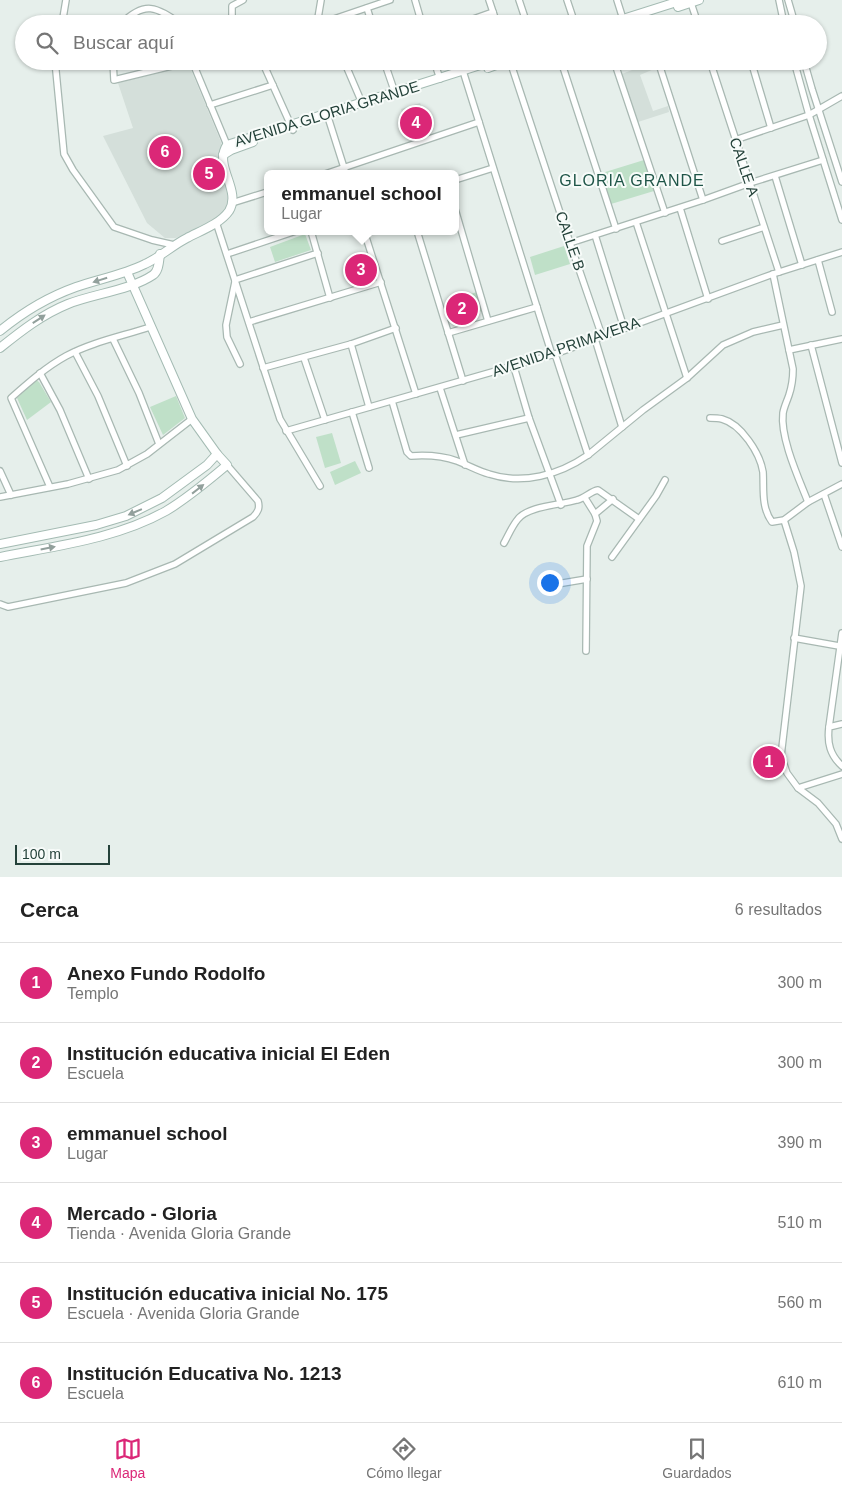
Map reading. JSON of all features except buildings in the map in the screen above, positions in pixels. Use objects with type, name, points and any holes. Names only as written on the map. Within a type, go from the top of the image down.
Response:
[{"type":"street","points":[[64,15],[66,0]]},
{"type":"street","points":[[232,15],[232,6],[243,0]]},
{"type":"street","points":[[319,15],[321,0]]},
{"type":"street","points":[[347,15],[390,0]]},
{"type":"street","points":[[415,0],[419,15]]},
{"type":"street","points":[[489,0],[494,15]]},
{"type":"street","points":[[519,0],[524,15]]},
{"type":"street","points":[[567,0],[572,15]]},
{"type":"street","points":[[616,0],[621,15]]},
{"type":"street","points":[[779,0],[782,15]]},
{"type":"street","points":[[788,0],[792,15]]},
{"type":"street","points":[[643,15],[691,1]]},
{"type":"street","points":[[658,15],[691,1]]},
{"type":"street","points":[[691,1],[695,15]]},
{"type":"street","points":[[131,15],[138,8],[147,6],[159,9],[168,15]]},
{"type":"street","points":[[366,8],[369,15]]},
{"type":"street","points":[[484,15],[493,12]]},
{"type":"street","points":[[56,70],[64,154],[73,170],[114,227],[152,240],[174,245]]},
{"type":"street","points":[[113,70],[114,80],[155,70]]},
{"type":"street","points":[[196,70],[227,145]]},
{"type":"street","points":[[266,70],[292,128]]},
{"type":"street","points":[[348,70],[362,103]]},
{"type":"street","points":[[387,70],[394,93]]},
{"type":"street","points":[[437,70],[440,79]]},
{"type":"street","name":"AVENIDA GLORIA GRANDE","points":[[327,117],[362,103],[472,70]]},
{"type":"street","name":"AVENIDA GLORIA GRANDE","points":[[223,154],[292,128],[477,70]]},
{"type":"street","name":"CALLE B","points":[[512,70],[602,336]]},
{"type":"street","points":[[564,70],[616,229]]},
{"type":"street","points":[[617,70],[665,213]]},
{"type":"street","points":[[661,70],[704,200]]},
{"type":"street","name":"CALLE A","points":[[713,70],[764,227],[776,273],[783,324],[793,369],[793,380],[783,411],[783,420],[796,472],[808,502]]},
{"type":"street","points":[[754,70],[771,128]]},
{"type":"street","points":[[796,70],[842,220]]},
{"type":"street","points":[[807,70],[842,182]]},
{"type":"street","points":[[463,74],[537,308],[588,456]]},
{"type":"street","points":[[210,105],[273,85]]},
{"type":"street","points":[[735,140],[809,115],[842,96]]},
{"type":"street","points":[[327,117],[345,170]]},
{"type":"street","points":[[336,170],[479,122]]},
{"type":"street","name":"AVENIDA GLORIA GRANDE","points":[[223,154],[227,145],[292,128]]},
{"type":"street","points":[[0,331],[14,319],[47,299],[76,287],[127,272],[147,263],[225,216],[232,203],[232,194],[224,166],[223,154]]},
{"type":"street","points":[[570,243],[823,160]]},
{"type":"street","points":[[459,179],[493,168]]},
{"type":"street","points":[[774,176],[802,265]]},
{"type":"street","points":[[232,203],[264,193]]},
{"type":"street","points":[[680,208],[708,299]]},
{"type":"street","points":[[216,222],[278,413],[286,431],[320,486]]},
{"type":"street","points":[[636,222],[687,378]]},
{"type":"street","points":[[459,223],[488,321]]},
{"type":"street","points":[[722,241],[764,227]]},
{"type":"street","points":[[227,254],[284,235]]},
{"type":"street","points":[[312,235],[330,298]]},
{"type":"street","points":[[365,235],[416,394]]},
{"type":"street","points":[[418,235],[463,381]]},
{"type":"street","points":[[595,235],[624,328]]},
{"type":"street","name":"AVENIDA PRIMAVERA","points":[[286,431],[554,355],[776,273],[842,252]]},
{"type":"street","points":[[235,280],[318,253]]},
{"type":"street","points":[[0,348],[43,316],[69,304],[146,279],[157,272],[160,254]]},
{"type":"street","points":[[818,260],[832,312]]},
{"type":"street","points":[[0,604],[8,607],[126,583],[175,564],[253,517],[258,512],[260,506],[258,501],[217,454],[192,419],[127,272]]},
{"type":"street","points":[[235,280],[226,325],[226,337],[240,364]]},
{"type":"street","points":[[249,322],[381,282]]},
{"type":"street","points":[[448,332],[537,308]]},
{"type":"street","points":[[392,401],[407,452],[411,456],[449,458],[502,477],[525,478],[550,475],[588,456],[622,427],[687,378],[723,345],[753,332],[783,324]]},
{"type":"street","points":[[50,488],[11,398],[40,373],[65,356],[150,326]]},
{"type":"street","points":[[263,368],[351,344],[396,328]]},
{"type":"street","points":[[113,339],[139,393],[159,444]]},
{"type":"street","points":[[595,339],[622,427]]},
{"type":"street","points":[[789,350],[842,339]]},
{"type":"street","points":[[351,344],[370,407]]},
{"type":"street","points":[[810,345],[842,463]]},
{"type":"street","points":[[75,352],[98,396],[127,466]]},
{"type":"street","points":[[304,358],[325,420]]},
{"type":"street","points":[[514,367],[529,418],[560,505]]},
{"type":"street","points":[[40,373],[60,410],[89,479]]},
{"type":"street","points":[[440,388],[465,465]]},
{"type":"street","points":[[352,412],[369,468]]},
{"type":"street","points":[[456,435],[529,418]]},
{"type":"street","points":[[710,418],[723,419],[732,424],[746,436],[754,449],[762,470],[763,498],[768,517],[772,522],[784,520],[808,502],[842,484]]},
{"type":"street","points":[[0,497],[50,488],[118,470],[147,454],[192,419]]},
{"type":"street","points":[[0,544],[96,525],[126,516],[162,498],[207,465],[217,454]]},
{"type":"street","points":[[0,557],[110,534],[147,520],[166,511],[194,492],[227,465]]},
{"type":"street","points":[[0,471],[10,495]]},
{"type":"street","points":[[612,557],[656,496],[665,480]]},
{"type":"street","points":[[504,543],[518,518],[526,513],[585,498],[598,490],[639,519]]},
{"type":"street","points":[[824,494],[842,547]]},
{"type":"street","points":[[585,498],[597,521],[587,546],[586,650]]},
{"type":"street","points":[[595,514],[613,500]]},
{"type":"street","points":[[784,520],[794,552],[801,586],[781,756],[787,773],[798,788],[818,803],[839,823],[842,839]]},
{"type":"street","points":[[551,585],[587,579]]},
{"type":"street","points":[[842,633],[828,745],[842,766]]},
{"type":"street","points":[[794,638],[840,646]]},
{"type":"street","points":[[829,727],[842,724]]},
{"type":"street","points":[[798,788],[842,774]]},
{"type":"shaded area","points":[[169,70],[191,70],[223,147],[220,149],[219,154],[229,202],[222,215],[176,238],[165,238],[147,223],[103,136],[133,128],[118,83]]},
{"type":"shaded area","points":[[632,70],[652,70],[640,75],[653,111],[668,106],[669,112],[638,122],[622,74]]},
{"type":"shaded area","points":[[420,103],[432,136],[411,143],[401,109]]},
{"type":"green space","points":[[644,160],[654,191],[611,204],[602,173]]},
{"type":"green space","points":[[305,235],[311,250],[275,262],[270,247]]},
{"type":"green space","points":[[564,246],[570,264],[535,275],[530,257]]},
{"type":"green space","points":[[477,292],[482,311],[450,320],[445,302]]},
{"type":"green space","points":[[36,380],[51,402],[27,420],[17,398]]},
{"type":"green space","points":[[176,396],[185,418],[163,435],[150,407]]},
{"type":"green space","points":[[332,433],[341,463],[325,468],[316,437]]},
{"type":"green space","points":[[355,461],[361,473],[335,485],[330,472]]},
{"type":"place","name":"Mercado - Gloria","points":[[416,123]]},
{"type":"place","name":"Institución Educativa No. 1213","points":[[165,152]]},
{"type":"place","name":"Institución educativa inicial No. 175","points":[[209,174]]},
{"type":"place","name":"emmanuel school","points":[[361,270]]},
{"type":"place","name":"Institución educativa inicial El Eden","points":[[462,309]]},
{"type":"place","name":"Anexo Fundo Rodolfo","points":[[769,762]]},
{"type":"district","name":"GLORIA GRANDE","points":[[632,180]]}]
